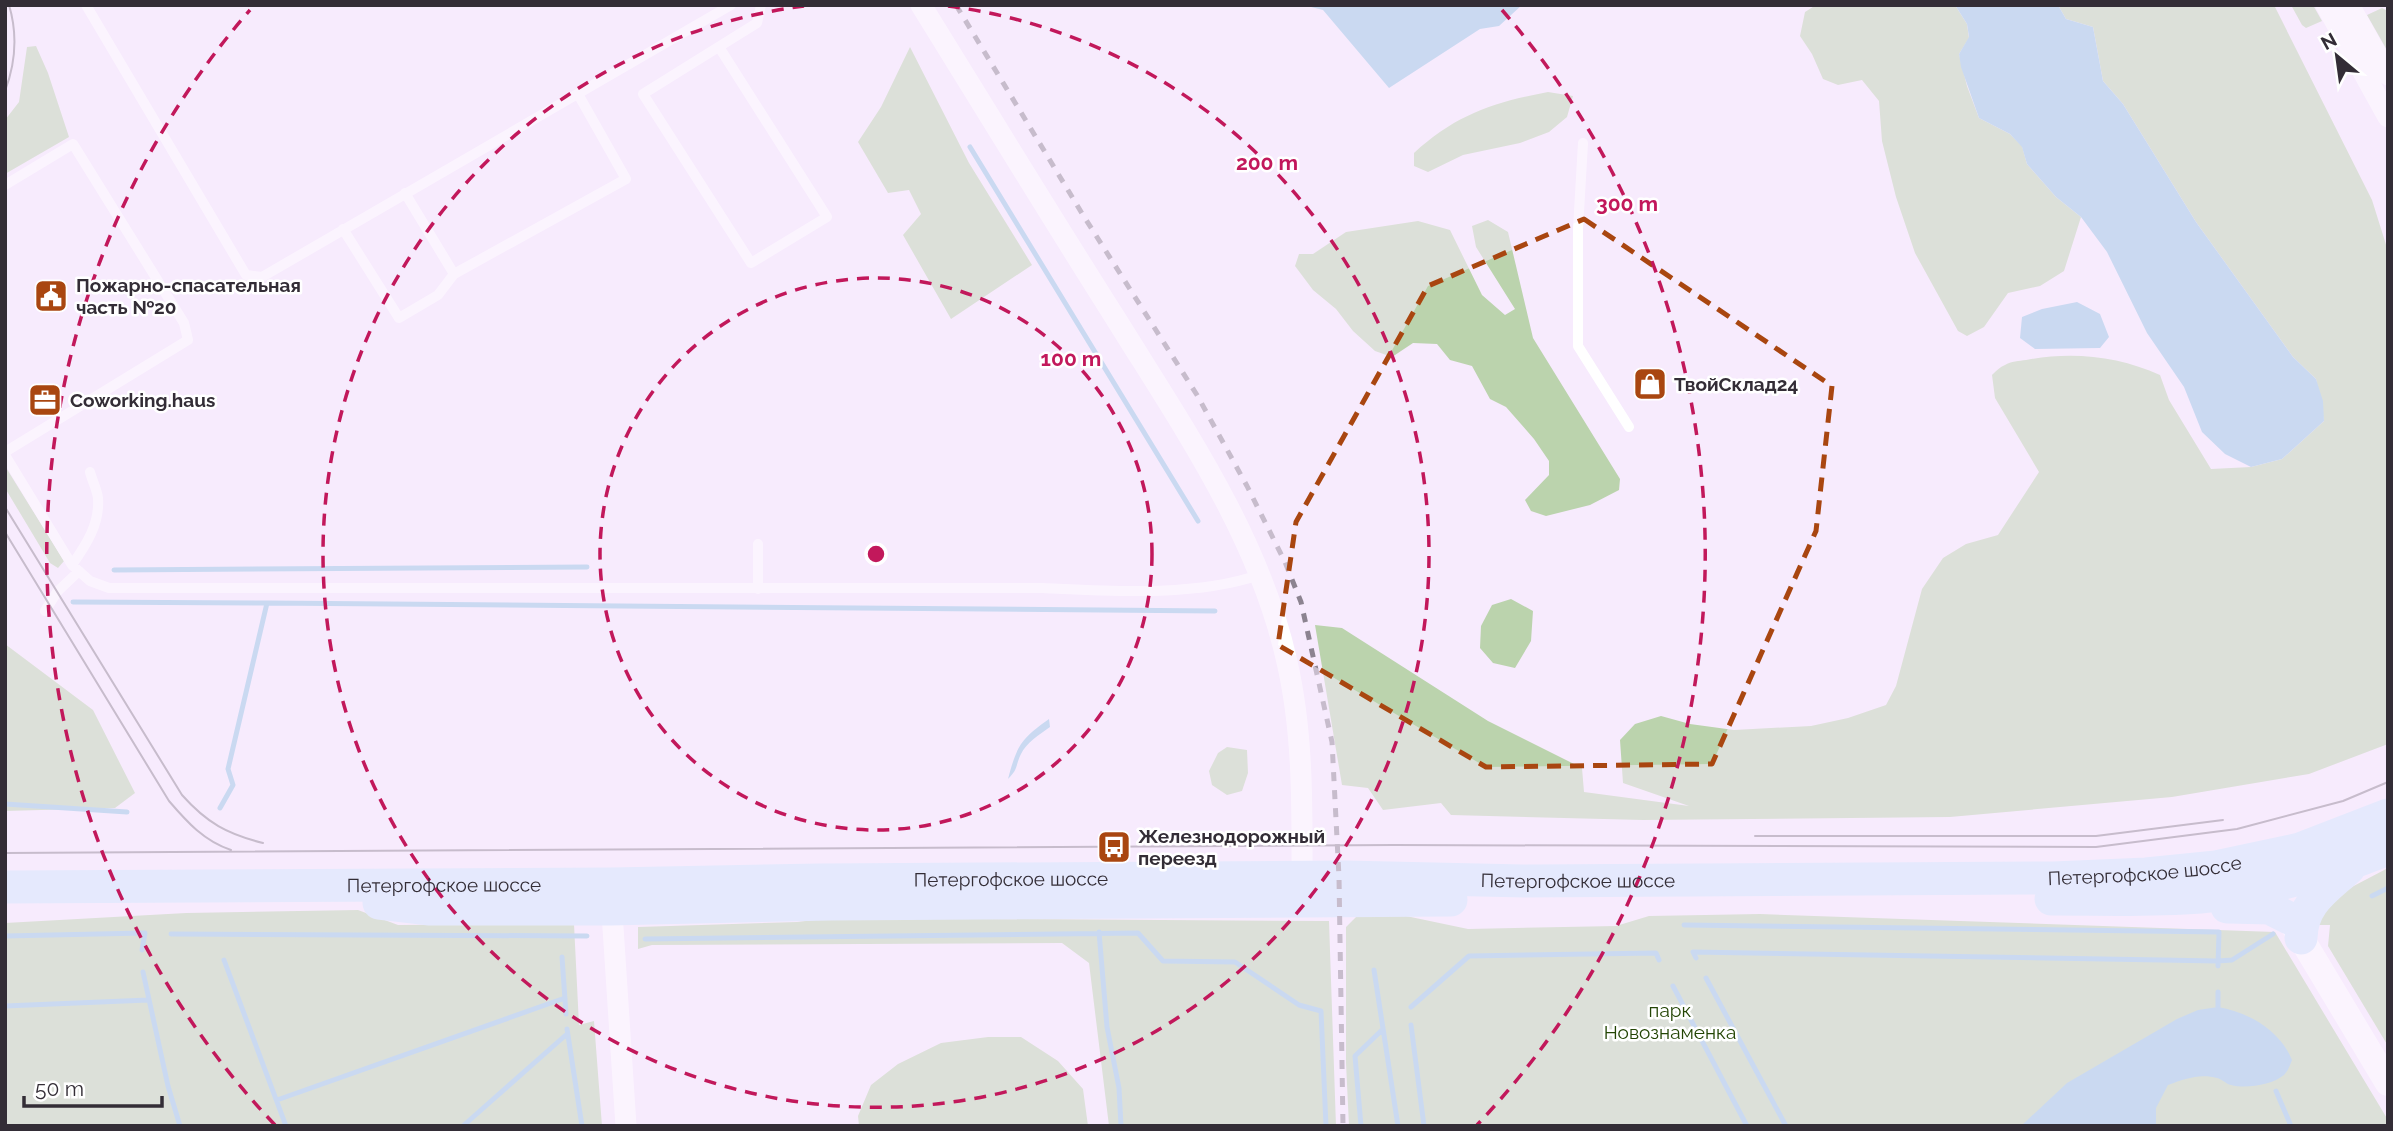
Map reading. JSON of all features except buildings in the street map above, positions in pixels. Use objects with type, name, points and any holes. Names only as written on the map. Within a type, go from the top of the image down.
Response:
[{"type":"main road","name":"Петергофское шоссе","points":[[1302,889],[1394,877],[1524,881],[2025,878],[2146,874],[2216,867],[2265,858],[2315,843],[2388,815]]},
{"type":"main road","points":[[2283,905],[2284,873],[2315,843]]},
{"type":"main road","name":"Петергофское шоссе","points":[[5,905],[367,902],[430,909],[819,880],[2131,900],[2202,897],[2283,905],[2355,862],[2388,849]]},
{"type":"main road","points":[[2216,867],[2257,879],[2283,905],[2304,913],[2312,902],[2355,862]]},
{"type":"main road","name":"Петергофское шоссе","points":[[5,887],[611,897]]},
{"type":"street","points":[[921,5],[1211,472],[1259,575],[1287,660],[1294,698],[1300,768],[1302,889]]},
{"type":"street","points":[[2326,5],[2388,117]]},
{"type":"street","points":[[2349,5],[2388,75]]},
{"type":"street","points":[[611,897],[626,1126]]},
{"type":"street","points":[[2283,905],[2388,1083]]},
{"type":"lane","points":[[86,5],[246,275],[262,277],[731,5]]},
{"type":"lane","points":[[719,47],[827,217],[751,264],[643,94],[757,23],[761,5]]},
{"type":"lane","points":[[343,229],[399,318],[438,295],[454,274],[626,179],[578,94]]},
{"type":"lane","points":[[1583,143],[1578,229],[1578,346],[1629,427]]},
{"type":"lane","points":[[5,185],[73,144],[184,323],[188,340],[5,453],[76,568],[90,581],[109,588],[1043,588],[1138,592],[1237,583],[1259,575]]},
{"type":"lane","points":[[405,193],[454,274]]},
{"type":"lane","points":[[45,611],[76,568],[96,522],[98,498],[90,471]]},
{"type":"lane","points":[[758,544],[758,589]]},
{"type":"highlighted area","points":[[1584,219],[1832,386],[1816,531],[1712,764],[1486,767],[1278,645],[1296,522],[1428,286]]},
{"type":"green space","points":[[1816,5],[1955,5],[1967,24],[1969,38],[1959,54],[1979,118],[2010,134],[2022,146],[2027,164],[2056,197],[2081,217],[2064,271],[2040,286],[2008,293],[1984,327],[1967,336],[1958,331],[1915,253],[1896,197],[1882,141],[1879,101],[1862,80],[1838,85],[1823,79],[1800,36],[1805,12]]},
{"type":"green space","points":[[2058,5],[2274,5],[2372,200],[2388,251],[2388,744],[2309,774],[2172,797],[1950,817],[1643,820],[1451,815],[1441,803],[1383,810],[1368,788],[1342,785],[1315,625],[1342,628],[1488,721],[1582,768],[1584,792],[1689,806],[1623,783],[1620,740],[1635,724],[1661,716],[1690,724],[1734,730],[1811,726],[1848,718],[1886,705],[1896,686],[1922,589],[1943,558],[1966,544],[1998,535],[2039,472],[1995,398],[1992,375],[2010,363],[2043,357],[2094,357],[2128,363],[2160,375],[2169,400],[2211,469],[2251,467],[2282,459],[2324,421],[2316,379],[2293,357],[2196,222],[2123,104],[2103,81],[2093,27],[2066,19]]},
{"type":"green space","points":[[2291,5],[2313,5],[2322,21],[2306,28]]},
{"type":"green space","points":[[2382,8],[2388,11],[2388,52],[2367,15]]},
{"type":"green space","points":[[36,46],[69,137],[5,174],[5,120],[19,102],[27,47]]},
{"type":"green space","points":[[910,47],[969,163],[1032,265],[951,319],[903,235],[921,214],[909,190],[888,193],[858,142],[881,107]]},
{"type":"green space","points":[[1548,92],[1573,96],[1567,117],[1549,132],[1520,143],[1463,155],[1428,172],[1414,166],[1414,153],[1460,120],[1510,100]]},
{"type":"green space","points":[[1488,220],[1508,232],[1533,338],[1620,479],[1619,490],[1590,505],[1546,516],[1531,511],[1525,500],[1549,475],[1549,461],[1506,407],[1490,399],[1472,366],[1450,360],[1437,344],[1413,343],[1392,357],[1375,351],[1353,331],[1336,309],[1313,290],[1295,266],[1299,254],[1313,254],[1346,232],[1418,221],[1450,230],[1482,295],[1505,315],[1515,309],[1476,247],[1472,226]]},
{"type":"green space","points":[[5,466],[64,561],[58,568],[50,563],[5,488]]},
{"type":"green space","points":[[1511,599],[1533,611],[1531,641],[1515,668],[1493,663],[1480,648],[1481,626],[1492,605]]},
{"type":"green space","points":[[5,644],[93,710],[135,793],[115,808],[5,811]]},
{"type":"green space","points":[[1227,747],[1247,750],[1248,773],[1242,791],[1227,795],[1212,785],[1209,771],[1218,753]]},
{"type":"green space","points":[[2388,868],[2388,1046],[2328,946],[2330,925],[2318,925],[2325,901]]},
{"type":"green space","points":[[358,910],[398,925],[574,924],[579,1025],[594,1021],[602,1126],[5,1126],[5,923],[186,913]]},
{"type":"green space","name":"парк Новознаменка","points":[[1760,914],[2275,932],[2388,1120],[2388,1126],[1349,1126],[1346,927],[1357,916],[1406,916],[1468,929],[1616,926],[1649,916]]},
{"type":"green space","points":[[830,918],[1329,921],[1336,1126],[1109,1126],[1089,963],[1062,943],[652,945],[638,949],[638,927],[797,922]]},
{"type":"green space","points":[[988,1037],[1021,1037],[1058,1061],[1083,1089],[1088,1126],[859,1126],[858,1116],[871,1085],[898,1064],[941,1043]]},
{"type":"water","points":[[1303,5],[1522,5],[1499,26],[1480,29],[1389,88],[1323,10]]},
{"type":"water","points":[[1955,5],[2058,5],[2066,19],[2093,27],[2103,81],[2123,104],[2196,222],[2293,357],[2316,379],[2323,401],[2324,421],[2282,459],[2251,467],[2225,454],[2202,432],[2184,387],[2147,333],[2107,252],[2081,217],[2056,197],[2027,164],[2022,147],[2010,134],[1979,118],[1959,54],[1969,37],[1967,24]]},
{"type":"water","points":[[2077,302],[2100,314],[2109,337],[2100,348],[2035,349],[2020,338],[2022,317],[2042,309]]},
{"type":"water","points":[[1049,719],[1050,727],[1026,746],[1008,779],[1021,744]]},
{"type":"water","points":[[2218,1007],[2251,1018],[2280,1040],[2292,1060],[2284,1075],[2266,1084],[2251,1086],[2231,1085],[2204,1076],[2168,1085],[2156,1108],[2156,1126],[2021,1126],[2067,1083],[2177,1019],[2198,1010]]},
{"type":"waterway","points":[[970,147],[1198,521]]},
{"type":"waterway","points":[[114,570],[587,567]]},
{"type":"waterway","points":[[73,602],[267,603]]},
{"type":"waterway","points":[[220,808],[233,785],[228,769],[267,603],[1215,611]]},
{"type":"waterway","points":[[5,804],[127,812]]},
{"type":"waterway","points":[[2372,896],[2388,888]]},
{"type":"waterway","points":[[1684,925],[2219,932],[2218,966]]},
{"type":"waterway","points":[[1099,932],[1107,1027],[1119,1088],[1121,1126]]},
{"type":"waterway","points":[[5,936],[145,933],[142,950]]},
{"type":"waterway","points":[[645,939],[1138,933],[1163,961],[1235,962],[1299,1005],[1321,1011],[1326,1126]]},
{"type":"waterway","points":[[171,934],[587,936]]},
{"type":"waterway","points":[[1696,958],[1693,952],[2218,961],[2232,960],[2273,934]]},
{"type":"waterway","points":[[1411,1007],[1469,956],[1656,953],[1659,960]]},
{"type":"waterway","points":[[562,957],[566,1014]]},
{"type":"waterway","points":[[224,960],[286,1126]]},
{"type":"waterway","points":[[1374,970],[1398,1126]]},
{"type":"waterway","points":[[143,972],[168,1086],[180,1126]]},
{"type":"waterway","points":[[1706,978],[1786,1126]]},
{"type":"waterway","points":[[1673,986],[1747,1126]]},
{"type":"waterway","points":[[2218,992],[2218,1007]]},
{"type":"waterway","points":[[277,1100],[565,998]]},
{"type":"waterway","points":[[5,1006],[148,1000]]},
{"type":"waterway","points":[[1411,1025],[1424,1126]]},
{"type":"waterway","points":[[567,1029],[582,1126]]},
{"type":"waterway","points":[[1361,1126],[1355,1056],[1382,1030]]},
{"type":"waterway","points":[[463,1126],[567,1034]]},
{"type":"waterway","points":[[2276,1091],[2291,1126]]},
{"type":"tram line","points":[[5,91],[15,48],[9,5]]},
{"type":"tram line","points":[[5,507],[182,795],[218,826],[263,843]]},
{"type":"tram line","points":[[5,532],[169,801],[204,836],[231,850]]},
{"type":"tram line","points":[[5,853],[1394,845],[2096,847],[2237,829],[2343,801],[2388,782]]},
{"type":"tram line","points":[[1755,836],[2096,836],[2223,820]]},
{"type":"railway","points":[[956,5],[1083,215],[1197,395],[1247,486],[1285,562],[1301,602],[1332,742],[1339,877],[1343,1126]]},
{"type":"place","name":"Пожарно-спасательная часть №20","points":[[51,296]]},
{"type":"place","name":"ТвойСклад24","points":[[1650,384]]},
{"type":"place","name":"Coworking.haus","points":[[45,400]]},
{"type":"place","name":"Железнодорожный переезд","points":[[1114,847]]}]
